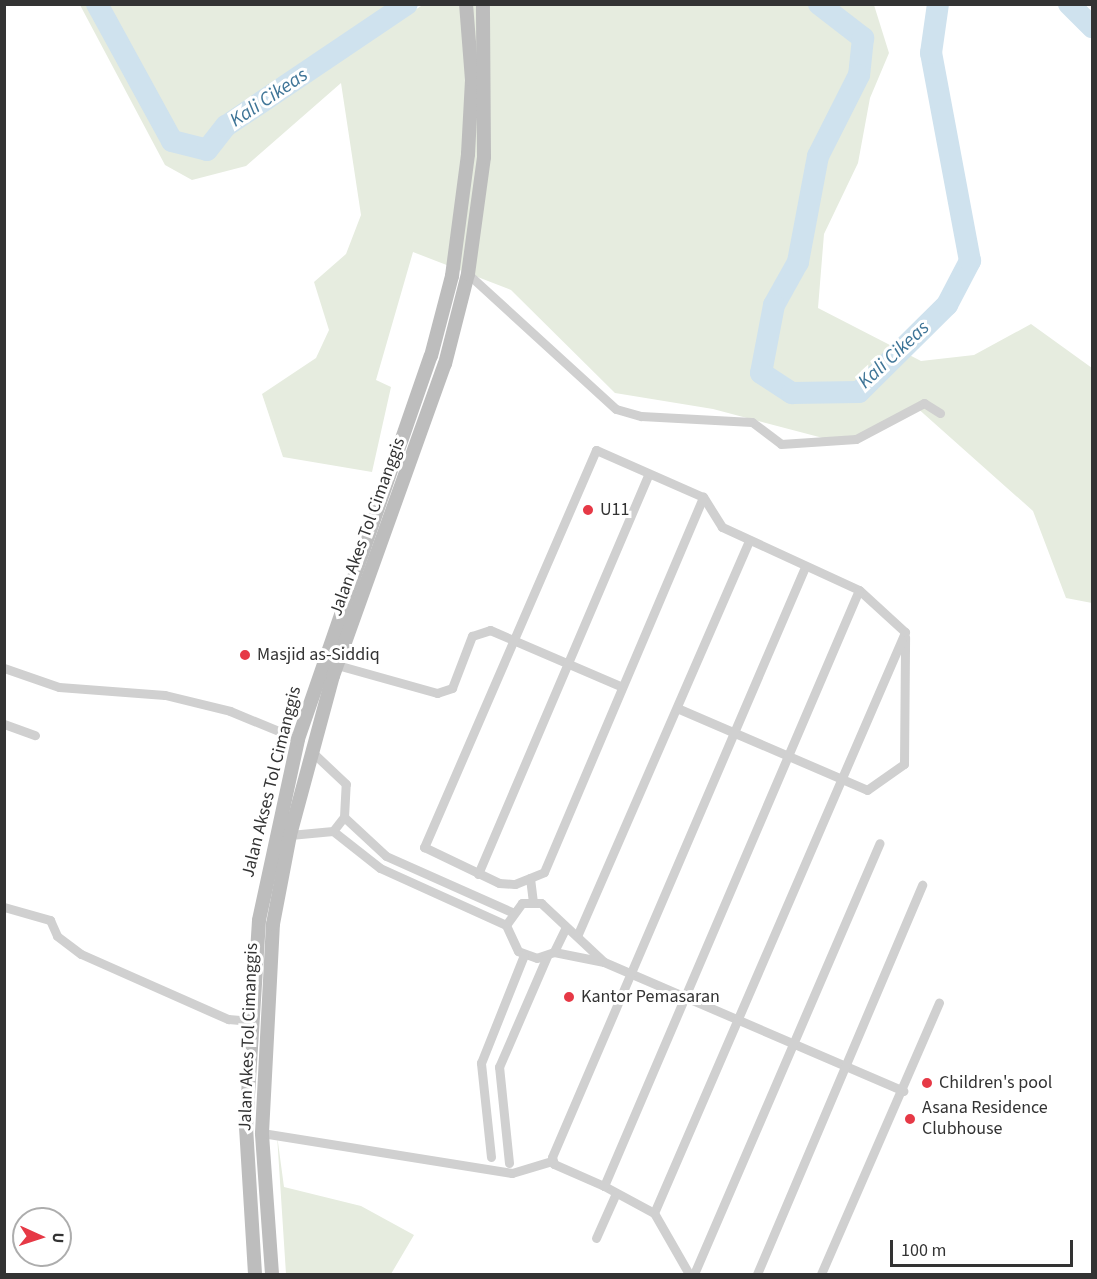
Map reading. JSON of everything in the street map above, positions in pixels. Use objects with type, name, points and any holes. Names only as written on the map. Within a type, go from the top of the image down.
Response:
[{"type":"main road","name":"Jalan Akses Tol Cimanggis","points":[[255,1275],[246,1127],[249,1021],[261,910],[298,739],[319,671],[431,356],[452,276],[468,154],[470,33],[466,4]]},
{"type":"main road","name":"Jalan Akes Tol Cimanggis","points":[[272,1275],[262,1132],[264,1022],[273,924],[290,835],[311,751],[335,671],[445,364],[468,274],[483,157],[484,11]]},
{"type":"main road","points":[[319,671],[335,671]]},
{"type":"main road","points":[[249,1021],[264,1022]]},
{"type":"street","points":[[468,274],[616,409],[641,416],[752,422],[781,444],[856,439],[924,403],[940,413]]},
{"type":"street","points":[[677,708],[838,780],[867,790],[904,764],[905,632],[859,590],[748,543],[723,527],[703,497],[596,450],[511,639],[424,847],[499,883],[530,878],[544,872],[620,686],[703,497]]},
{"type":"street","points":[[478,874],[566,663],[649,474]]},
{"type":"street","points":[[578,934],[748,543]]},
{"type":"street","points":[[552,1161],[628,971],[805,567]]},
{"type":"street","points":[[604,1186],[859,590]]},
{"type":"street","points":[[335,671],[437,693],[452,688],[472,636],[490,630],[620,686]]},
{"type":"street","points":[[654,1213],[739,1018],[838,780],[905,632]]},
{"type":"street","points":[[4,668],[59,687],[165,695],[230,711],[298,739]]},
{"type":"street","points":[[4,724],[35,735]]},
{"type":"street","points":[[311,751],[346,784],[344,817],[333,831]]},
{"type":"street","points":[[344,817],[386,856],[512,912]]},
{"type":"street","points":[[290,835],[333,831],[380,868],[506,925]]},
{"type":"street","points":[[694,1275],[880,843]]},
{"type":"street","points":[[530,878],[533,902]]},
{"type":"street","points":[[757,1275],[922,885]]},
{"type":"street","points":[[524,955],[507,936],[506,925],[512,912],[533,902],[550,907],[565,929],[578,934],[604,962]]},
{"type":"street","points":[[4,907],[50,920],[57,936],[81,954],[228,1019],[249,1021]]},
{"type":"street","points":[[509,1163],[499,1067],[551,954],[565,929]]},
{"type":"street","points":[[524,955],[551,954],[604,962],[686,994],[903,1091]]},
{"type":"street","points":[[491,1156],[481,1063],[524,955]]},
{"type":"street","points":[[821,1275],[903,1091],[939,1002]]},
{"type":"street","points":[[481,1063],[499,1067]]},
{"type":"street","points":[[262,1132],[512,1173],[552,1161],[654,1213],[689,1275]]},
{"type":"street","points":[[596,1238],[616,1193]]},
{"type":"shaded area","points":[[413,4],[415,10],[424,4],[874,5],[889,53],[870,98],[858,163],[824,234],[818,308],[921,361],[974,355],[1031,324],[1092,368],[1092,603],[1066,598],[1033,511],[915,406],[842,443],[713,409],[615,393],[511,290],[413,252],[376,380],[391,387],[372,472],[283,457],[262,394],[316,358],[329,330],[314,282],[346,254],[361,215],[341,83],[246,166],[192,180],[165,165],[80,5]]},
{"type":"shaded area","points":[[277,1135],[284,1187],[361,1206],[414,1235],[391,1274],[286,1274]]},
{"type":"waterway","name":"Kali Cikeas","points":[[97,4],[172,141],[207,150],[226,126],[407,4]]},
{"type":"waterway","name":"Kali Cikeas","points":[[819,4],[863,38],[859,75],[818,156],[798,262],[774,305],[761,373],[792,393],[859,392],[947,305],[970,261],[931,53],[938,4]]},
{"type":"waterway","name":"Kali Cikeas","points":[[1069,4],[1092,27]]},
{"type":"place","name":"U11","points":[[588,510]]},
{"type":"place","name":"Masjid as-Siddiq","points":[[245,655]]},
{"type":"place","name":"Kantor Pemasaran","points":[[569,997]]},
{"type":"place","name":"Children's pool","points":[[927,1083]]},
{"type":"place","name":"Asana Residence Clubhouse","points":[[910,1119]]}]
